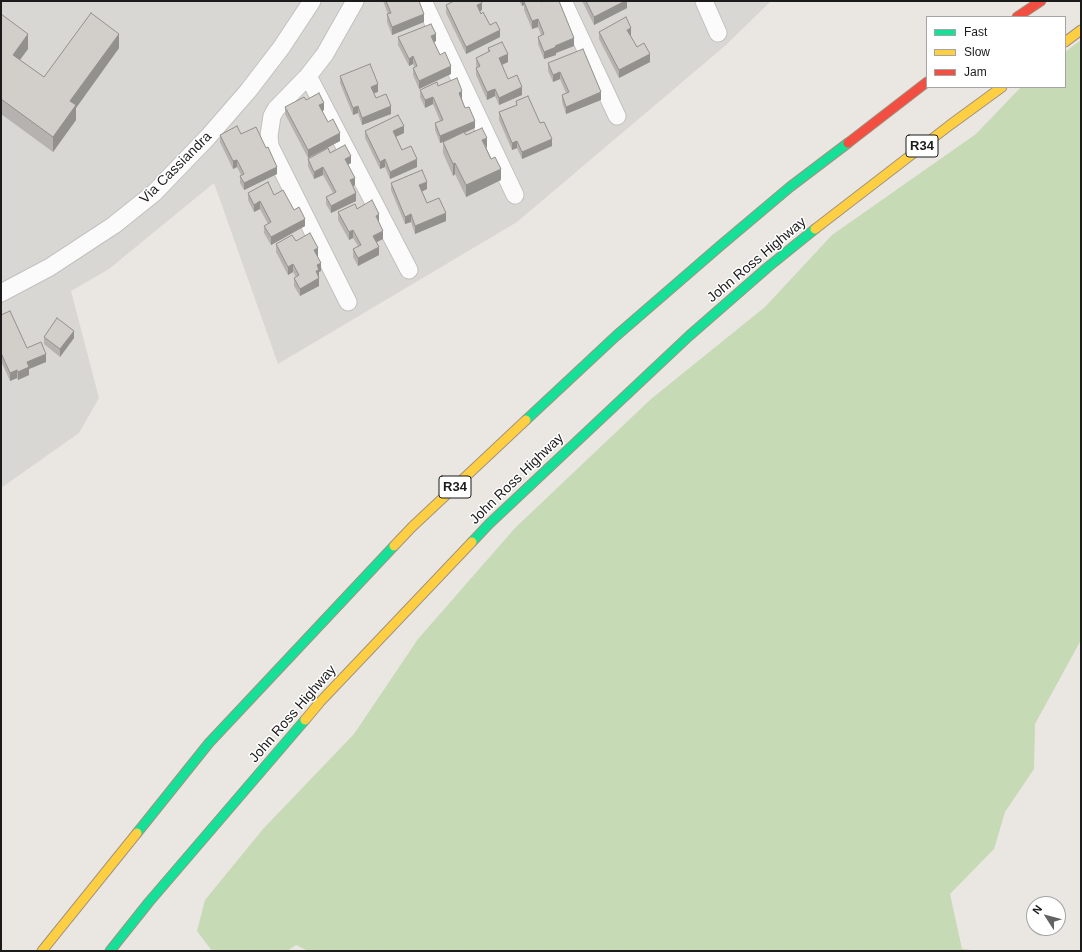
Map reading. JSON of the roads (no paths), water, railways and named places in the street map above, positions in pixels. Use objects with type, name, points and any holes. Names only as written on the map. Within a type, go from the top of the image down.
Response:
[{"type":"main road","points":[[1018,16],[1041,1]]},
{"type":"main road","points":[[1066,41],[1081,30]]},
{"type":"main road","name":"R34","points":[[42,951],[209,743],[412,527],[616,336],[720,246],[790,187],[926,83]]},
{"type":"main road","name":"John Ross Highway","points":[[110,951],[149,902],[320,702],[489,524],[689,336],[768,267],[849,202],[1001,88]]},
{"type":"street","name":"Via Cassiandra","points":[[1,293],[50,267],[114,225],[154,193],[208,137],[248,91],[281,48],[312,1]]},
{"type":"street","points":[[348,302],[270,146],[270,126],[272,116],[276,109],[308,76],[325,54],[355,1]]},
{"type":"street","points":[[423,1],[515,195]]},
{"type":"street","points":[[564,1],[617,116]]},
{"type":"street","points":[[704,1],[718,33]]},
{"type":"street","points":[[308,76],[409,270]]}]
